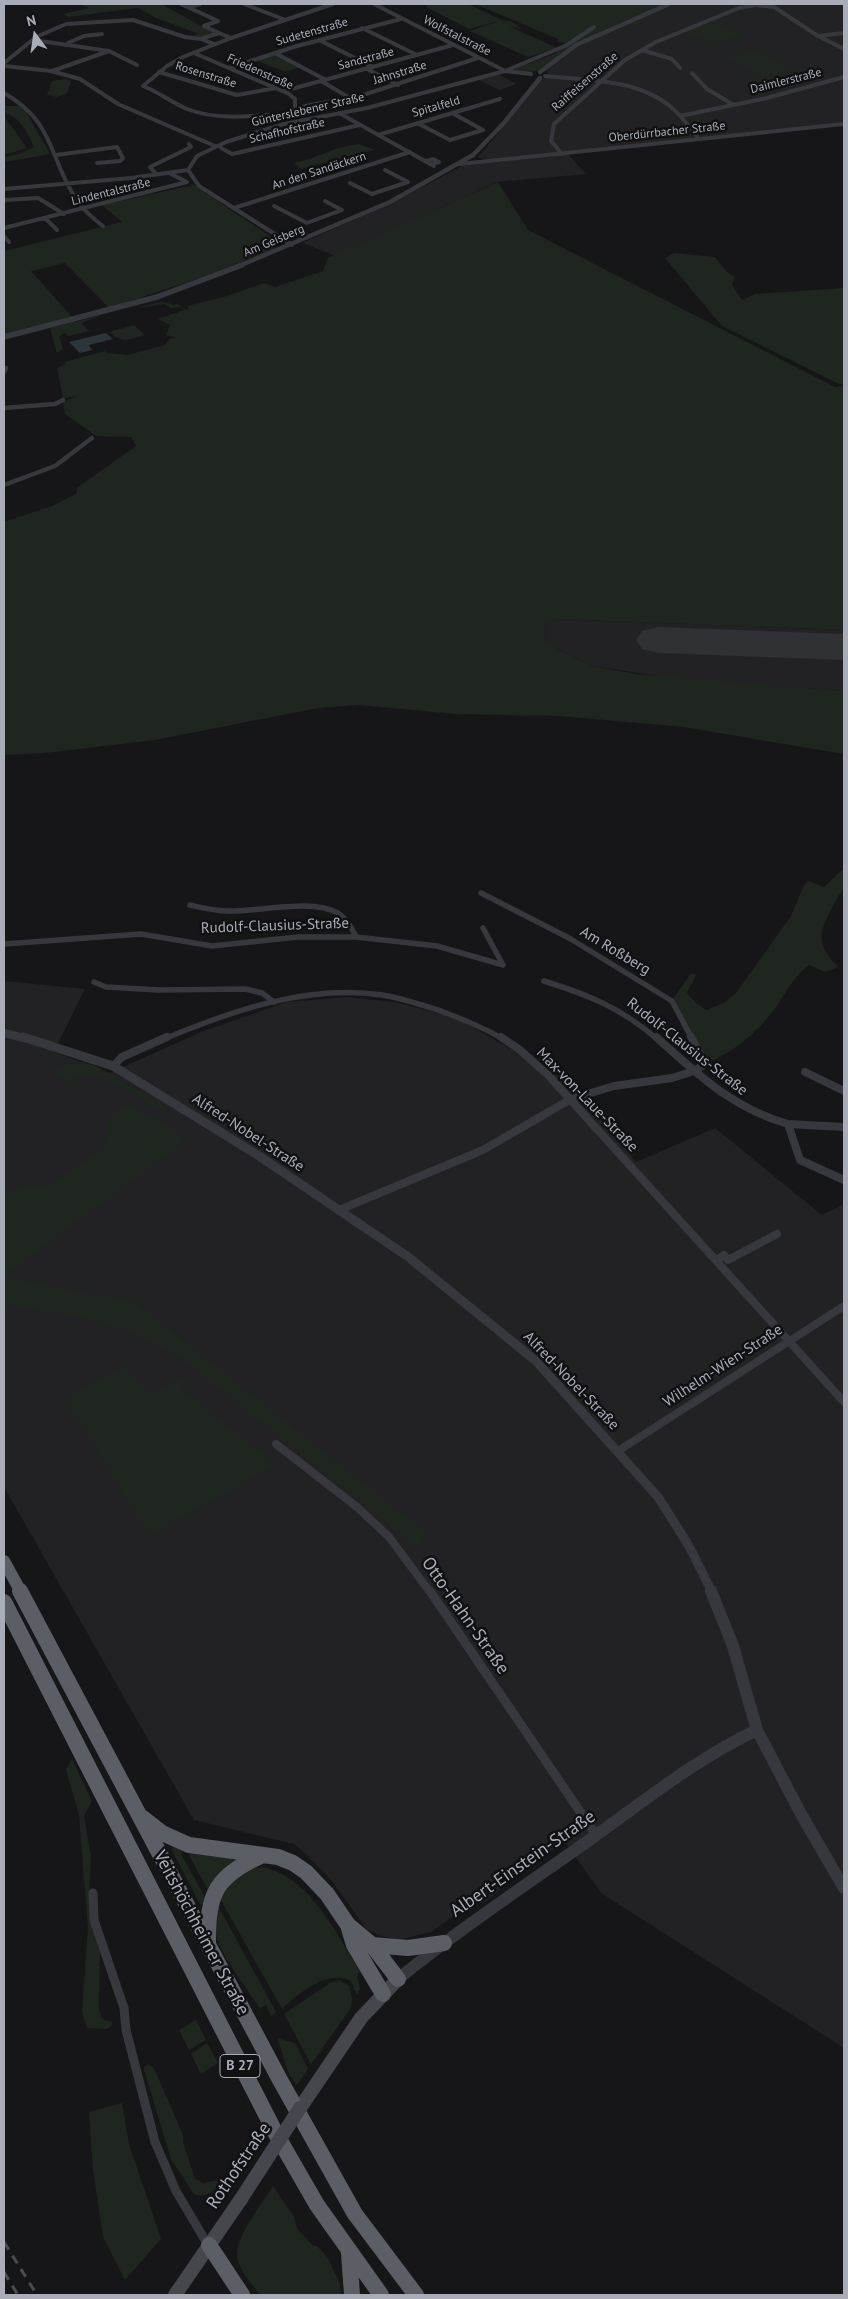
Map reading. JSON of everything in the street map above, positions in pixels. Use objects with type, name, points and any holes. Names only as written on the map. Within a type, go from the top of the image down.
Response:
[{"type":"highway","name":"Veitshöchheimer Straße","points":[[4,1560],[208,1948],[356,2214],[416,2295]]},
{"type":"highway","name":"Veitshöchheimer Straße","points":[[4,1602],[270,2124],[317,2205],[381,2295]]},
{"type":"highway","points":[[138,1813],[162,1833],[189,1845],[278,1857],[306,1872],[327,1894],[348,1925],[372,1945],[398,1979]]},
{"type":"highway","points":[[208,1948],[208,1914],[212,1893],[226,1874],[236,1866],[262,1855]]},
{"type":"highway","points":[[348,1925],[354,1945],[383,1994]]},
{"type":"highway","points":[[372,1945],[384,1948],[413,1948],[444,1943]]},
{"type":"highway","points":[[208,2245],[242,2295]]},
{"type":"highway","points":[[348,2249],[352,2295]]},
{"type":"main road","name":"Albert-Einstein-Straße","points":[[333,2057],[361,2018],[398,1979]]},
{"type":"main road","name":"Rothofstraße","points":[[175,2295],[241,2199],[333,2057]]},
{"type":"street","points":[[181,4],[218,21],[204,26],[231,38]]},
{"type":"street","points":[[190,7],[200,4]]},
{"type":"street","points":[[244,4],[283,19]]},
{"type":"street","points":[[294,113],[228,116],[187,109],[143,86],[171,63],[214,44],[283,19],[333,4]]},
{"type":"street","name":"Wolfstalstraße","points":[[374,4],[505,71]]},
{"type":"street","name":"Am Geisberg","points":[[4,337],[114,310],[214,276],[292,245],[390,202],[470,158],[503,124],[557,57],[592,37],[669,4]]},
{"type":"street","points":[[779,4],[774,7],[818,36],[844,49]]},
{"type":"street","name":"Raiffeisenstraße","points":[[562,154],[551,141],[554,124],[597,83],[642,50],[739,8],[756,5],[774,7]]},
{"type":"street","name":"Sudetenstraße","points":[[229,68],[319,40],[401,19]]},
{"type":"street","points":[[4,64],[33,40],[66,24],[133,20],[185,37],[202,39],[214,44]]},
{"type":"street","name":"Günterslebener Straße","points":[[188,170],[197,156],[215,146],[265,129],[339,113],[505,71],[567,45],[594,27]]},
{"type":"street","points":[[362,28],[417,55]]},
{"type":"street","points":[[202,39],[219,33]]},
{"type":"street","points":[[818,36],[844,33]]},
{"type":"street","points":[[67,44],[84,36],[102,34]]},
{"type":"street","points":[[33,40],[109,51],[137,65]]},
{"type":"street","points":[[319,40],[373,67]]},
{"type":"street","name":"Sandstraße","points":[[284,91],[453,46]]},
{"type":"street","points":[[642,50],[672,59],[680,68]]},
{"type":"street","points":[[51,71],[109,51]]},
{"type":"street","name":"Friedenstraße","points":[[194,53],[284,91],[295,99],[296,108],[294,113],[303,120]]},
{"type":"street","points":[[275,53],[324,80],[350,98]]},
{"type":"street","name":"Jahnstraße","points":[[296,108],[350,98],[398,85],[478,58]]},
{"type":"street","points":[[4,64],[51,71],[80,79],[118,104],[215,146]]},
{"type":"street","points":[[367,69],[398,85]]},
{"type":"street","name":"Günterslebener Straße","points":[[505,71],[531,75]]},
{"type":"street","name":"Rosenstraße","points":[[159,72],[237,95],[276,88]]},
{"type":"street","name":"Daimlerstraße","points":[[692,73],[707,89],[732,104]]},
{"type":"street","points":[[531,75],[597,83],[653,96],[668,105],[680,116],[699,139]]},
{"type":"street","name":"Am Geisberg","points":[[519,102],[531,75]]},
{"type":"street","name":"Daimlerstraße","points":[[680,116],[768,98],[844,77]]},
{"type":"street","points":[[4,93],[19,101],[36,116],[56,154],[68,184],[83,209],[103,226]]},
{"type":"street","name":"Spitalfeld","points":[[378,135],[500,99]]},
{"type":"street","points":[[339,113],[433,165],[439,162],[433,159],[426,161]]},
{"type":"street","points":[[417,123],[450,140],[482,130],[452,113]]},
{"type":"street","name":"Oberdürrbacher Straße","points":[[460,164],[844,124]]},
{"type":"street","name":"Schafhofstraße","points":[[221,148],[228,154],[232,154],[360,125]]},
{"type":"street","points":[[156,174],[150,167],[191,147],[189,144]]},
{"type":"street","points":[[56,154],[118,147],[123,158],[97,163]]},
{"type":"street","name":"An den Sandäckern","points":[[234,208],[410,152]]},
{"type":"street","name":"Oberdürrbacher Straße","points":[[470,158],[492,161]]},
{"type":"street","name":"Oberdürrbacher Straße","points":[[470,158],[486,162]]},
{"type":"street","points":[[4,189],[68,184],[188,170],[196,184],[292,245]]},
{"type":"street","points":[[350,182],[372,194],[408,182],[385,170]]},
{"type":"street","name":"Lindentalstraße","points":[[4,228],[182,185],[187,182],[171,174]]},
{"type":"street","points":[[4,200],[38,198],[64,214]]},
{"type":"street","points":[[274,206],[307,223],[342,210],[325,201]]},
{"type":"street","points":[[45,218],[57,230]]},
{"type":"street","points":[[4,236],[9,242]]},
{"type":"street","points":[[4,408],[55,404],[63,400]]},
{"type":"street","points":[[4,485],[56,466],[92,438]]},
{"type":"street","name":"Am Roßberg","points":[[481,893],[569,938],[672,1002],[705,1064],[694,1072]]},
{"type":"street","points":[[190,905],[201,910],[233,912],[295,908],[327,909],[337,913],[350,924],[356,937]]},
{"type":"street","name":"Rudolf-Clausius-Straße","points":[[4,944],[142,934],[212,946],[298,937],[356,937],[437,946],[503,965],[483,928]]},
{"type":"street","name":"Rudolf-Clausius-Straße","points":[[544,981],[592,997],[629,1015],[731,1102],[769,1120],[788,1124],[844,1128]]},
{"type":"street","points":[[94,982],[106,987],[150,990],[245,989],[262,993],[274,1002]]},
{"type":"street","name":"Max-von-Laue-Straße","points":[[113,1066],[122,1057],[152,1044],[243,1010],[274,1002],[332,994],[373,994],[412,1001],[471,1022],[519,1049],[570,1099],[844,1402]]},
{"type":"street","name":"Alfred-Nobel-Straße","points":[[4,1033],[43,1042],[113,1066],[256,1154],[406,1256],[529,1354],[658,1497],[689,1546],[712,1593],[733,1646],[758,1730],[801,1814],[844,1888]]},
{"type":"street","points":[[339,1210],[463,1159],[504,1139],[537,1116],[570,1099],[615,1086],[668,1081],[694,1072]]},
{"type":"street","points":[[805,1072],[844,1091]]},
{"type":"street","points":[[788,1124],[800,1160],[844,1180]]},
{"type":"street","points":[[717,1260],[724,1255],[728,1260],[777,1234]]},
{"type":"street","name":"Wilhelm-Wien-Straße","points":[[618,1451],[844,1306]]},
{"type":"street","name":"Otto-Hahn-Straße","points":[[276,1444],[357,1507],[389,1538],[431,1593],[596,1835]]},
{"type":"street","name":"Albert-Einstein-Straße","points":[[398,1979],[444,1943],[671,1780],[726,1744],[758,1730]]},
{"type":"street","points":[[93,1893],[94,1920],[124,2008],[126,2030],[155,2142],[176,2191],[208,2245]]},
{"type":"shaded area","points":[[79,4],[161,4],[214,33],[202,38],[191,36],[199,34],[156,18],[138,8],[68,17],[63,14],[89,8]]},
{"type":"shaded area","points":[[429,4],[468,4],[502,20],[510,21],[524,30],[509,26],[557,48],[528,57],[470,31],[499,21],[469,29],[426,7]]},
{"type":"shaded area","points":[[475,4],[666,4],[585,39],[570,47],[540,69],[528,72],[514,69],[557,53],[555,52],[570,45]]},
{"type":"shaded area","points":[[672,4],[844,4],[844,123],[486,160],[478,157],[512,117],[539,79],[547,78],[549,75],[546,71],[551,65],[577,46]]},
{"type":"shaded area","points":[[713,23],[748,35],[716,43],[682,32],[699,25],[704,27]]},
{"type":"shaded area","points":[[755,50],[820,82],[789,70],[764,77],[726,57]]},
{"type":"shaded area","points":[[275,54],[300,67],[286,72],[258,61],[260,60],[258,59]]},
{"type":"shaded area","points":[[499,75],[517,84],[499,90],[479,80]]},
{"type":"shaded area","points":[[65,79],[71,81],[67,93],[57,97],[47,95],[52,81]]},
{"type":"shaded area","points":[[4,106],[23,106],[50,154],[4,162],[4,157],[22,153],[34,147],[19,122],[4,113]]},
{"type":"shaded area","points":[[4,116],[27,148],[4,155]]},
{"type":"shaded area","points":[[359,144],[375,150],[301,169],[294,163],[342,147]]},
{"type":"shaded area","points":[[568,154],[586,174],[497,182],[336,256],[302,243],[394,202],[462,166]]},
{"type":"shaded area","points":[[498,182],[528,230],[835,387],[844,386],[844,630],[556,619],[547,622],[544,627],[546,647],[553,647],[593,666],[636,674],[844,691],[844,754],[684,727],[559,716],[455,714],[359,705],[318,708],[155,740],[45,753],[4,755],[4,522],[52,506],[76,494],[78,487],[136,446],[131,437],[96,436],[65,414],[63,402],[77,396],[63,399],[57,368],[66,364],[64,362],[105,351],[107,353],[127,355],[165,345],[171,338],[176,338],[166,335],[170,325],[158,319],[185,310],[180,307],[171,308],[164,304],[139,308],[165,302],[173,305],[178,304],[186,310],[189,309],[187,306],[227,296],[264,283],[275,287],[323,271],[328,258]]},
{"type":"shaded area","points":[[194,185],[274,239],[278,244],[275,249],[197,279],[109,308],[65,263],[31,271],[73,318],[4,335],[4,251],[122,222],[102,205]]},
{"type":"shaded area","points":[[674,253],[715,257],[727,272],[735,277],[732,285],[742,300],[755,294],[844,288],[844,384],[839,384],[722,326],[665,258]]},
{"type":"shaded area","points":[[103,315],[81,323],[89,331],[69,336],[65,333],[59,336],[63,349],[57,353],[50,328]]},
{"type":"shaded area","points":[[134,325],[145,335],[121,339],[109,332]]},
{"type":"shaded area","points":[[106,333],[113,339],[89,345],[92,350],[80,353],[69,342]]},
{"type":"shaded area","points":[[556,619],[844,630],[844,691],[670,678],[593,666],[553,647],[546,647],[544,627],[547,622]]},
{"type":"shaded area","points":[[844,868],[844,888],[827,917],[822,934],[825,950],[839,967],[825,972],[809,965],[794,980],[767,1019],[751,1035],[725,1054],[705,1064],[672,1001],[691,973],[696,975],[687,993],[697,1004],[706,1010],[724,1003],[736,993],[791,916],[804,885],[808,881],[824,887]]},
{"type":"shaded area","points":[[4,981],[85,989],[54,1052],[110,1073],[201,1032],[287,1002],[347,997],[395,1002],[456,1018],[574,1085],[636,1162],[715,1128],[822,1215],[844,1204],[844,2048],[601,1893],[565,1842],[507,1880],[504,1886],[484,1903],[466,1907],[431,1932],[397,1940],[367,1930],[332,1881],[294,1844],[194,1820],[4,1487]]},
{"type":"shaded area","points":[[84,1062],[96,1066],[168,1109],[159,1111],[101,1075],[81,1075],[67,1082],[55,1072],[54,1068]]},
{"type":"shaded area","points":[[128,1103],[168,1125],[175,1130],[184,1142],[4,1276],[4,1198],[21,1185],[48,1186],[104,1148],[109,1115]]},
{"type":"shaded area","points":[[4,1277],[135,1302],[428,1534],[416,1546],[200,1373],[166,1348],[108,1324],[4,1305]]},
{"type":"shaded area","points":[[127,1366],[135,1380],[150,1395],[180,1379],[188,1381],[180,1389],[264,1454],[275,1466],[149,1536],[64,1399]]},
{"type":"shaded area","points":[[72,1759],[92,1801],[84,1816],[91,1857],[89,1899],[100,1948],[99,2010],[102,2019],[112,2022],[112,2025],[107,2029],[87,2028],[82,2012],[88,1927],[79,1815],[66,1770]]},
{"type":"shaded area","points":[[174,1847],[183,1851],[181,1854],[205,1897],[203,1904],[200,1904],[171,1849]]},
{"type":"shaded area","points":[[189,1855],[237,1858],[238,1860],[219,1874],[208,1890]]},
{"type":"shaded area","points":[[262,1867],[279,1873],[294,1882],[308,1894],[320,1909],[360,1972],[357,1975],[360,1989],[357,1995],[351,1981],[342,1978],[332,1978],[323,1980],[305,1990],[282,2009],[218,1895],[247,1869]]},
{"type":"shaded area","points":[[216,1902],[276,2012],[271,2016],[266,2005],[260,2009],[219,1944],[215,1933],[214,1921]]},
{"type":"shaded area","points":[[339,1980],[349,1986],[352,1998],[351,2008],[311,2064],[284,2014],[330,1983]]},
{"type":"shaded area","points":[[196,2020],[206,2040],[189,2050],[179,2030]]},
{"type":"shaded area","points":[[277,2038],[295,2043],[308,2069],[297,2085],[289,2074]]},
{"type":"shaded area","points":[[207,2043],[218,2063],[201,2074],[191,2054]]},
{"type":"shaded area","points":[[148,2064],[154,2068],[183,2135],[183,2142],[195,2179],[203,2183],[219,2180],[216,2188],[210,2193],[194,2194],[171,2159],[144,2070],[144,2067]]},
{"type":"shaded area","points":[[122,2103],[129,2144],[161,2239],[125,2280],[103,2237],[93,2169],[89,2112]]},
{"type":"shaded area","points":[[273,2186],[294,2217],[297,2228],[312,2245],[317,2246],[328,2258],[340,2284],[341,2295],[260,2295],[242,2271],[237,2255],[241,2238]]},
{"type":"runway","points":[[658,640],[844,647]]},
{"type":"railway","points":[[4,2242],[37,2295]]},
{"type":"railway","points":[[4,2272],[18,2295]]}]
